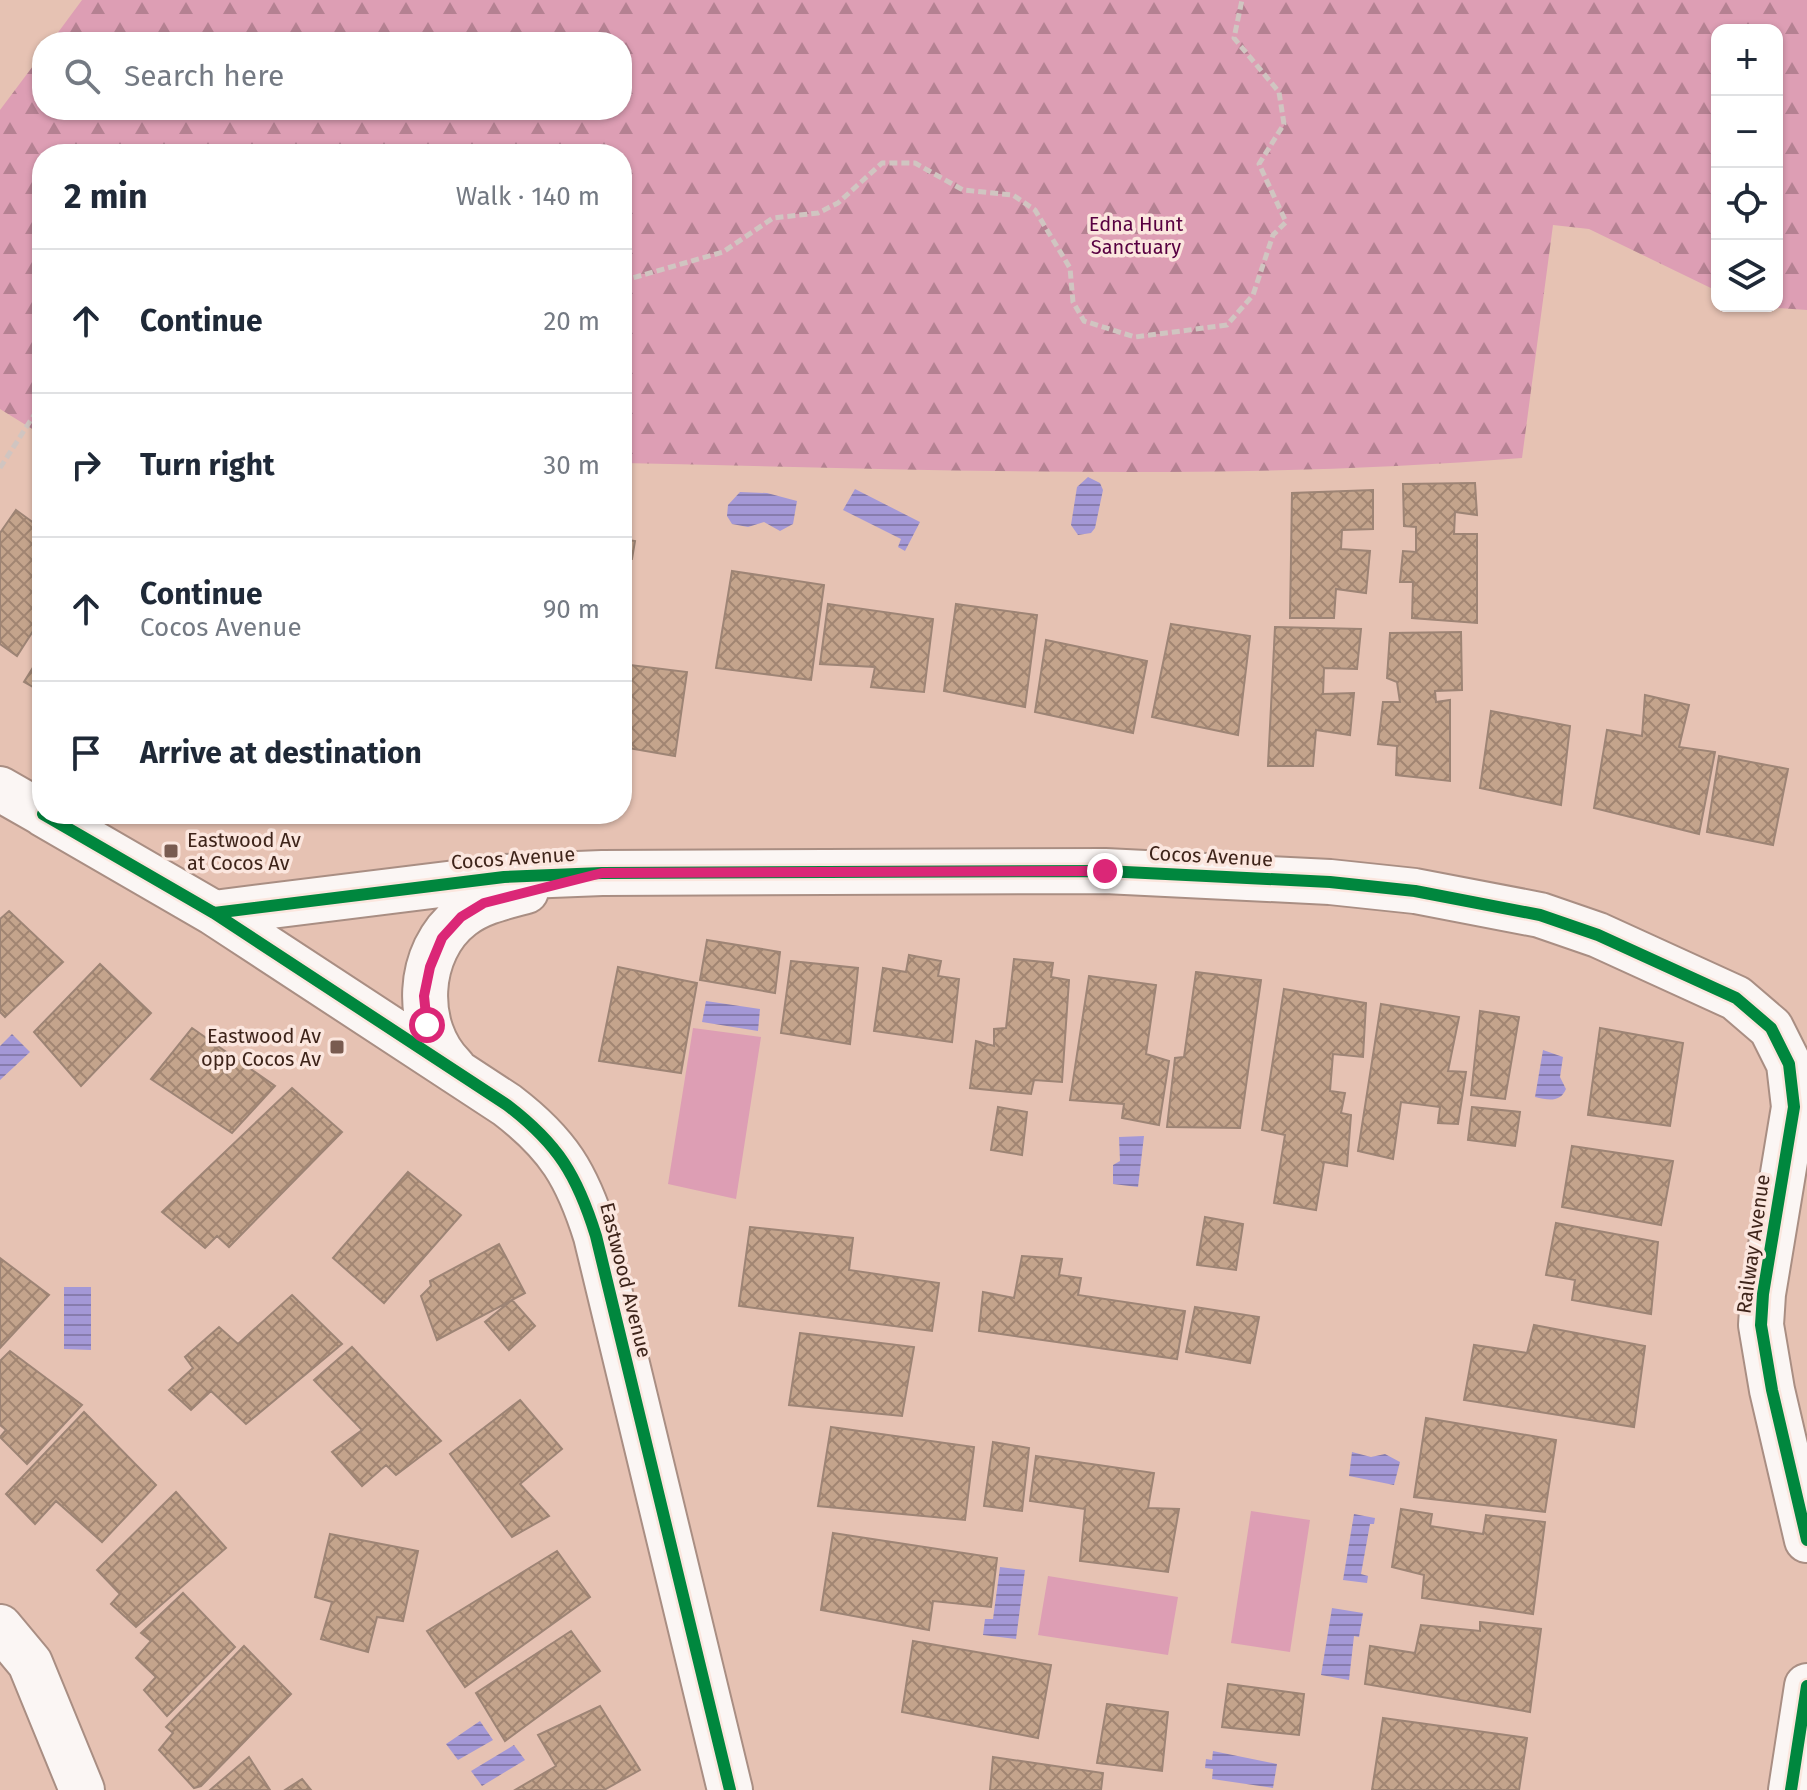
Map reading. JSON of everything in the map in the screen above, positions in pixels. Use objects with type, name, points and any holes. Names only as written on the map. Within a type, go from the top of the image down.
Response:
[{"type":"street","name":"Eastwood Avenue","points":[[0,789],[32,808]]},
{"type":"street","name":"Eastwood Avenue","points":[[60,824],[214,913],[462,1076],[537,1128],[563,1158],[582,1192],[730,1790]]},
{"type":"street","name":"Cocos Avenue","points":[[214,913],[461,881],[602,873],[1105,871],[1330,882],[1415,891],[1527,912],[1598,935],[1736,998],[1771,1028],[1783,1047]]},
{"type":"street","points":[[462,1076],[439,1053],[427,1025],[424,996],[430,967],[442,938],[461,917],[484,903],[602,873]]},
{"type":"street","name":"Railway Avenue","points":[[1783,1047],[1794,1082],[1794,1107],[1763,1294],[1761,1325],[1772,1390],[1807,1540]]},
{"type":"street","points":[[0,1627],[30,1663],[82,1790]]},
{"type":"street","points":[[1791,1790],[1807,1686]]},
{"type":"path","points":[[632,278],[723,252],[773,218],[818,213],[838,203],[882,163],[915,163],[963,190],[1013,195],[1035,210],[1070,268],[1073,302],[1084,321],[1135,337],[1227,325],[1253,295],[1273,235],[1286,222],[1259,164],[1284,124],[1279,92],[1234,38],[1242,0]]},
{"type":"path","points":[[0,468],[32,418]]},
{"type":"green space","name":"Edna Hunt Sanctuary","points":[[82,0],[1807,0],[1807,310],[1783,308],[1783,24],[1711,24],[1711,288],[1589,229],[1553,225],[1522,458],[1297,470],[1184,472],[632,463],[632,144],[32,144],[32,429],[0,409],[0,110],[32,67],[32,120],[632,120],[632,32],[58,32]]},
{"type":"green space","points":[[693,1028],[761,1037],[736,1199],[668,1184]]},
{"type":"green space","points":[[1251,1511],[1310,1520],[1290,1652],[1231,1643]]},
{"type":"green space","points":[[1048,1576],[1178,1597],[1168,1655],[1038,1635]]},
{"type":"shaded area","points":[[1088,477],[1100,483],[1103,490],[1095,528],[1091,533],[1078,535],[1071,525],[1077,487]]},
{"type":"shaded area","points":[[855,489],[920,522],[905,551],[898,547],[901,539],[843,510]]},
{"type":"shaded area","points":[[740,492],[767,493],[797,501],[793,524],[780,531],[764,522],[748,527],[732,524],[727,516],[728,505]]},
{"type":"shaded area","points":[[706,1001],[760,1009],[758,1031],[702,1022]]},
{"type":"shaded area","points":[[12,1034],[30,1052],[0,1080],[0,1046]]},
{"type":"shaded area","points":[[1543,1050],[1563,1057],[1560,1077],[1566,1089],[1557,1098],[1535,1097]]},
{"type":"shaded area","points":[[1144,1136],[1138,1187],[1113,1184],[1113,1165],[1120,1161],[1119,1137]]},
{"type":"shaded area","points":[[64,1287],[91,1287],[91,1350],[64,1349]]},
{"type":"shaded area","points":[[1352,1452],[1371,1457],[1385,1454],[1400,1462],[1394,1485],[1349,1476]]},
{"type":"shaded area","points":[[1354,1514],[1375,1518],[1374,1524],[1370,1524],[1361,1574],[1368,1576],[1367,1583],[1343,1580]]},
{"type":"shaded area","points":[[1000,1567],[1025,1570],[1016,1639],[983,1635],[985,1619],[993,1619]]},
{"type":"shaded area","points":[[1332,1608],[1363,1613],[1359,1637],[1354,1636],[1349,1680],[1321,1675]]},
{"type":"shaded area","points":[[480,1721],[493,1740],[458,1760],[446,1744]]},
{"type":"shaded area","points":[[514,1745],[525,1760],[482,1786],[471,1771]]},
{"type":"shaded area","points":[[1213,1751],[1277,1764],[1273,1788],[1212,1779],[1213,1769],[1205,1768],[1206,1759],[1212,1760]]},
{"type":"building","points":[[1475,483],[1477,515],[1455,512],[1454,534],[1477,534],[1477,623],[1412,618],[1413,582],[1400,582],[1403,551],[1416,552],[1416,527],[1404,526],[1403,484]]},
{"type":"building","points":[[1373,490],[1373,529],[1342,530],[1341,549],[1370,551],[1366,593],[1336,589],[1334,618],[1290,618],[1292,493]]},
{"type":"building","points":[[16,510],[32,522],[32,633],[17,656],[0,644],[0,533]]},
{"type":"building","points":[[732,571],[824,585],[811,680],[716,668]]},
{"type":"building","points":[[828,604],[933,619],[924,692],[871,687],[875,667],[820,664]]},
{"type":"building","points":[[956,604],[1037,615],[1025,707],[944,691]]},
{"type":"building","points":[[1171,624],[1250,636],[1238,735],[1152,717]]},
{"type":"building","points":[[1275,627],[1361,629],[1357,669],[1324,668],[1323,694],[1354,693],[1350,735],[1316,730],[1313,766],[1268,766]]},
{"type":"building","points":[[1461,632],[1462,690],[1435,691],[1436,702],[1450,700],[1450,781],[1396,775],[1397,746],[1378,744],[1383,702],[1400,702],[1397,682],[1387,678],[1390,633]]},
{"type":"building","points":[[1046,640],[1147,661],[1133,733],[1035,712]]},
{"type":"building","points":[[632,665],[687,672],[675,756],[632,749]]},
{"type":"building","points":[[32,669],[32,686],[24,682]]},
{"type":"building","points":[[1645,695],[1689,705],[1679,747],[1715,752],[1699,834],[1594,808],[1607,730],[1642,736]]},
{"type":"building","points":[[1491,711],[1570,726],[1561,805],[1480,788]]},
{"type":"building","points":[[1719,756],[1788,769],[1773,845],[1707,832]]},
{"type":"building","points":[[9,911],[63,962],[5,1017],[0,1012],[0,919]]},
{"type":"building","points":[[707,940],[780,952],[775,993],[700,980]]},
{"type":"building","points":[[909,955],[941,961],[938,976],[959,979],[952,1042],[874,1031],[883,968],[906,972]]},
{"type":"building","points":[[1014,959],[1053,963],[1051,977],[1069,980],[1062,1082],[1034,1080],[1031,1094],[970,1088],[976,1041],[994,1046],[994,1029],[1006,1028]]},
{"type":"building","points":[[791,961],[858,968],[850,1044],[781,1033]]},
{"type":"building","points":[[100,964],[151,1013],[81,1086],[34,1032]]},
{"type":"building","points":[[618,967],[697,983],[681,1073],[599,1061]]},
{"type":"building","points":[[1196,972],[1261,980],[1240,1128],[1167,1127],[1175,1058],[1184,1057]]},
{"type":"building","points":[[1089,976],[1156,985],[1146,1054],[1169,1061],[1159,1125],[1122,1118],[1124,1104],[1070,1100]]},
{"type":"building","points":[[1284,989],[1366,1003],[1363,1057],[1333,1054],[1330,1091],[1345,1093],[1341,1113],[1351,1115],[1347,1166],[1324,1162],[1316,1210],[1274,1203],[1285,1135],[1262,1130]]},
{"type":"building","points":[[1381,1004],[1459,1017],[1448,1071],[1466,1072],[1458,1124],[1438,1123],[1440,1107],[1401,1102],[1393,1159],[1358,1151]]},
{"type":"building","points":[[1480,1011],[1519,1017],[1505,1099],[1471,1095]]},
{"type":"building","points":[[192,1028],[275,1086],[232,1133],[151,1079]]},
{"type":"building","points":[[1600,1028],[1683,1043],[1670,1126],[1588,1115]]},
{"type":"building","points":[[292,1088],[342,1132],[229,1247],[217,1236],[205,1248],[162,1212]]},
{"type":"building","points":[[998,1107],[1027,1112],[1022,1155],[991,1150]]},
{"type":"building","points":[[1472,1107],[1520,1112],[1515,1146],[1468,1140]]},
{"type":"building","points":[[1572,1146],[1673,1161],[1661,1225],[1562,1207]]},
{"type":"building","points":[[408,1172],[461,1215],[384,1303],[333,1258]]},
{"type":"building","points":[[1205,1217],[1243,1224],[1236,1270],[1197,1265]]},
{"type":"building","points":[[1556,1223],[1658,1242],[1651,1314],[1572,1300],[1575,1280],[1546,1275]]},
{"type":"building","points":[[750,1227],[853,1238],[849,1270],[939,1283],[932,1331],[739,1306]]},
{"type":"building","points":[[499,1244],[525,1293],[437,1340],[421,1296],[431,1286],[430,1281]]},
{"type":"building","points":[[1022,1256],[1062,1259],[1059,1275],[1081,1278],[1078,1295],[1185,1311],[1177,1359],[979,1331],[983,1292],[1014,1298]]},
{"type":"building","points":[[0,1258],[49,1295],[0,1348]]},
{"type":"building","points":[[292,1295],[342,1344],[246,1424],[211,1391],[191,1410],[169,1390],[193,1368],[185,1357],[219,1327],[238,1344]]},
{"type":"building","points":[[512,1300],[535,1326],[509,1350],[485,1322]]},
{"type":"building","points":[[1195,1307],[1259,1317],[1250,1363],[1186,1352]]},
{"type":"building","points":[[1534,1325],[1645,1346],[1634,1427],[1464,1400],[1474,1345],[1527,1353]]},
{"type":"building","points":[[800,1333],[914,1347],[902,1416],[789,1405]]},
{"type":"building","points":[[352,1347],[441,1441],[396,1475],[386,1465],[362,1486],[332,1452],[362,1430],[314,1380]]},
{"type":"building","points":[[10,1351],[82,1405],[27,1464],[0,1437],[6,1430],[0,1425],[0,1361]]},
{"type":"building","points":[[520,1400],[562,1449],[520,1484],[549,1516],[512,1537],[450,1454]]},
{"type":"building","points":[[84,1412],[156,1485],[102,1542],[56,1501],[35,1524],[6,1494]]},
{"type":"building","points":[[1426,1418],[1556,1440],[1545,1512],[1414,1497]]},
{"type":"building","points":[[831,1427],[974,1447],[965,1520],[818,1506]]},
{"type":"building","points":[[993,1442],[1029,1448],[1022,1511],[984,1506]]},
{"type":"building","points":[[1036,1456],[1154,1473],[1148,1508],[1179,1509],[1168,1572],[1080,1561],[1085,1509],[1030,1501]]},
{"type":"building","points":[[176,1492],[226,1548],[136,1627],[111,1604],[120,1594],[97,1570]]},
{"type":"building","points":[[1401,1509],[1432,1514],[1430,1526],[1483,1534],[1486,1515],[1545,1522],[1533,1614],[1422,1598],[1424,1575],[1392,1567]]},
{"type":"building","points":[[833,1533],[997,1558],[991,1607],[933,1601],[929,1630],[821,1610]]},
{"type":"building","points":[[330,1534],[418,1551],[403,1621],[377,1617],[368,1652],[321,1639],[332,1602],[315,1597]]},
{"type":"building","points":[[557,1551],[590,1597],[465,1687],[427,1631]]},
{"type":"building","points":[[183,1593],[235,1647],[167,1716],[144,1690],[156,1677],[136,1658],[151,1641],[141,1633]]},
{"type":"building","points":[[1480,1622],[1541,1629],[1530,1712],[1365,1684],[1370,1646],[1415,1653],[1421,1625],[1480,1631]]},
{"type":"building","points":[[571,1631],[600,1671],[505,1741],[476,1693]]},
{"type":"building","points":[[913,1641],[1051,1665],[1038,1738],[902,1712]]},
{"type":"building","points":[[244,1646],[291,1694],[201,1786],[194,1788],[159,1750],[173,1733],[166,1727]]},
{"type":"building","points":[[1228,1684],[1304,1694],[1299,1735],[1222,1727]]},
{"type":"building","points":[[1107,1704],[1168,1712],[1162,1771],[1097,1763]]},
{"type":"building","points":[[600,1706],[640,1770],[604,1790],[515,1790],[556,1766],[538,1735]]},
{"type":"building","points":[[1383,1718],[1527,1738],[1519,1790],[1372,1790]]},
{"type":"building","points":[[249,1757],[270,1790],[210,1790]]},
{"type":"building","points":[[993,1757],[1103,1773],[1101,1790],[990,1790]]},
{"type":"building","points":[[302,1779],[311,1790],[285,1790]]},
{"type":"cycle path","points":[[60,824],[214,913],[507,1105],[540,1133],[564,1162],[581,1195],[596,1236],[730,1790]]},
{"type":"cycle path","points":[[214,913],[504,877],[602,873],[1105,871],[1330,882],[1415,891],[1540,915],[1598,935],[1736,998],[1771,1028],[1789,1064],[1794,1107],[1763,1294],[1761,1325],[1772,1390],[1807,1540]]},
{"type":"cycle path","points":[[1791,1790],[1807,1686]]},
{"type":"place","name":"Eastwood Av at Cocos Av","points":[[171,851]]},
{"type":"place","name":"Eastwood Av opp Cocos Av","points":[[337,1047]]},
{"type":"route","points":[[427,1025],[424,996],[430,967],[442,938],[461,917],[484,903],[602,873],[1105,871]]}]
